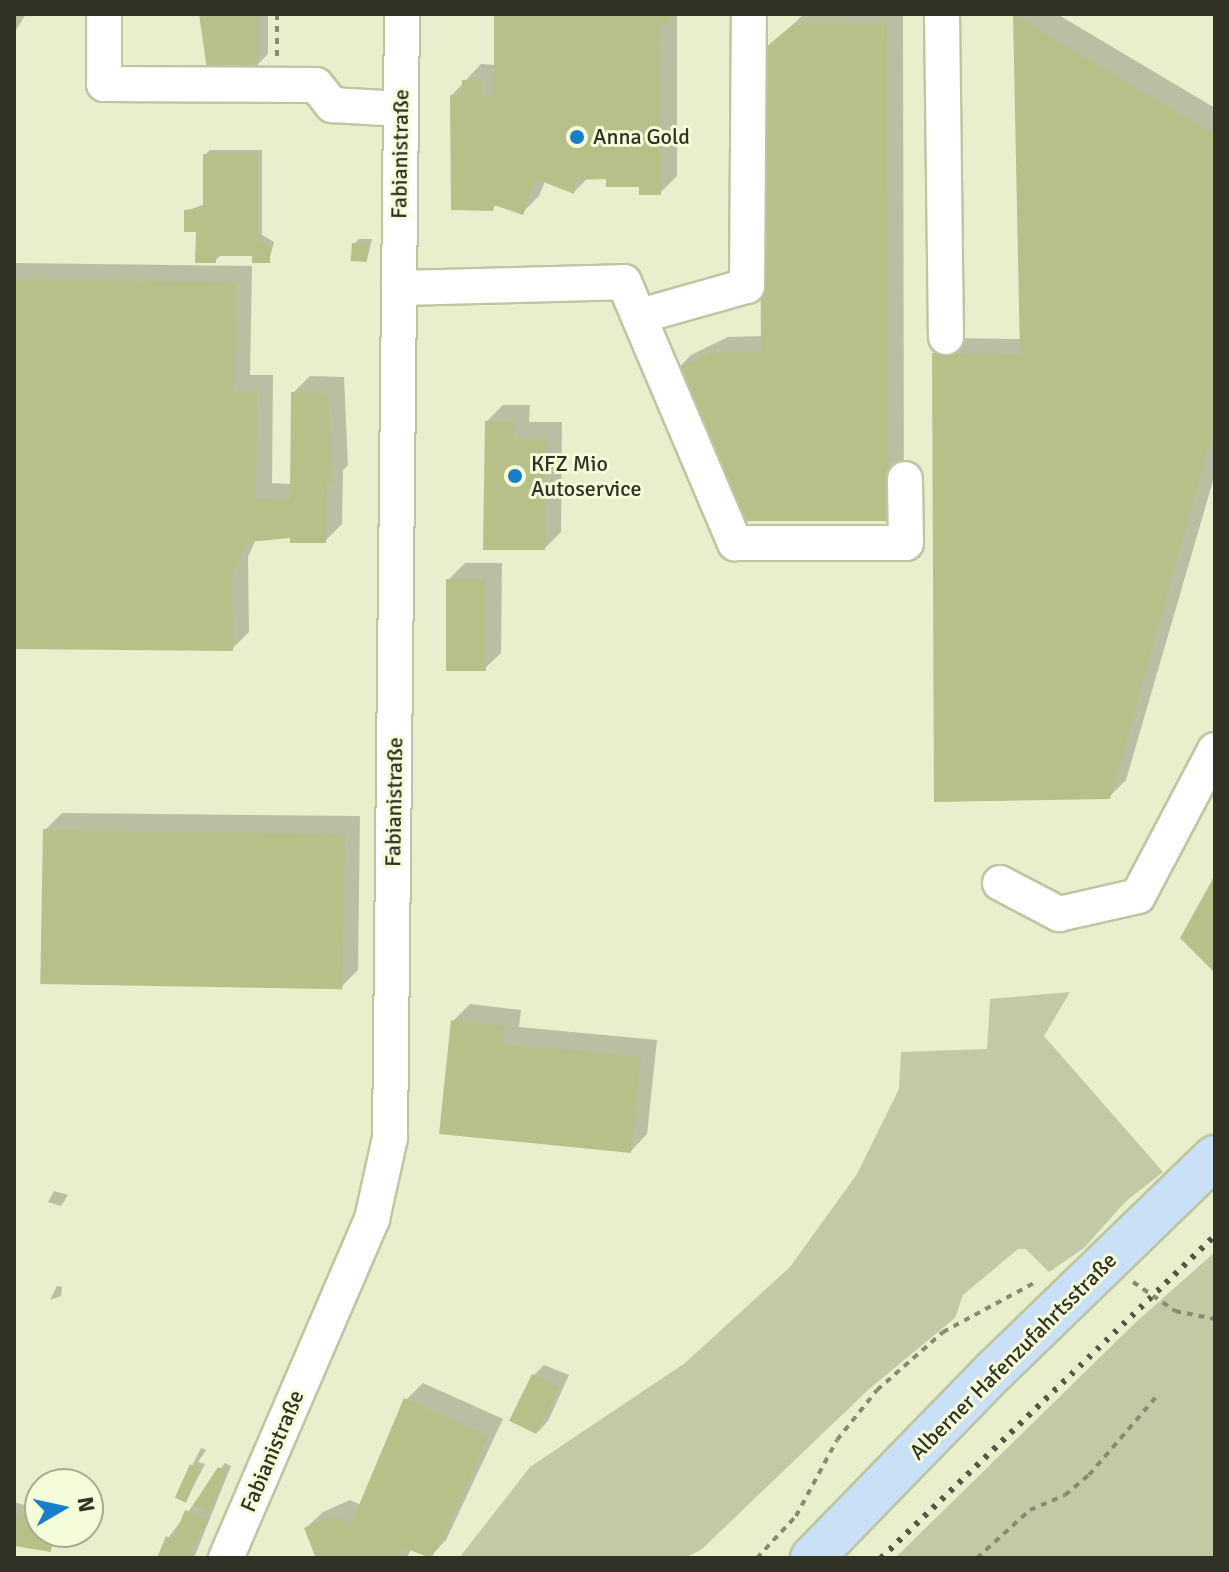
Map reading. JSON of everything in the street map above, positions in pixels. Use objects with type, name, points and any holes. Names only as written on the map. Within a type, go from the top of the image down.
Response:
[{"type":"main road","name":"Alberner Hafenzufahrtsstraße","points":[[812,1558],[1096,1271],[1215,1157]]},
{"type":"street","points":[[104,14],[104,84],[316,85],[332,105],[401,109]]},
{"type":"street","name":"Fabianistraße","points":[[226,1558],[372,1219],[390,1138],[402,14]]},
{"type":"street","points":[[640,316],[747,286],[749,14]]},
{"type":"street","points":[[942,14],[946,337]]},
{"type":"street","points":[[399,288],[624,282],[735,543],[906,543],[905,479]]},
{"type":"street","points":[[1000,883],[1059,914],[1138,896],[1215,750]]},
{"type":"path","points":[[277,14],[277,84]]},
{"type":"path","points":[[1096,1271],[1131,1281],[1175,1311],[1213,1318]]},
{"type":"path","points":[[757,1558],[796,1516],[837,1440],[877,1390],[943,1332],[1043,1279]]},
{"type":"path","points":[[977,1558],[1030,1510],[1065,1495],[1089,1475],[1157,1396]]},
{"type":"green space","points":[[1070,992],[1044,1036],[1163,1172],[1125,1202],[1084,1248],[1049,1272],[1026,1249],[1018,1249],[963,1295],[955,1318],[869,1389],[702,1549],[685,1558],[459,1558],[530,1467],[685,1363],[790,1267],[857,1174],[899,1089],[901,1052],[987,1049],[990,999]]},
{"type":"green space","points":[[1215,1252],[1215,1558],[895,1558],[1135,1323]]},
{"type":"building","points":[[199,14],[258,14],[258,67],[207,69]]},
{"type":"building","name":"Anna Gold","points":[[494,14],[668,14],[670,24],[660,25],[661,195],[639,195],[639,187],[606,187],[606,179],[577,180],[574,194],[536,179],[523,215],[494,205],[493,211],[451,210],[450,95],[462,94],[462,80],[482,81],[481,97],[494,95]]},
{"type":"building","points":[[1013,14],[1215,135],[1215,423],[1110,799],[934,802],[932,353],[1020,355]]},
{"type":"building","points":[[809,22],[887,23],[888,521],[743,521],[672,371],[710,353],[761,351],[759,53],[790,27]]},
{"type":"building","points":[[203,154],[258,154],[258,240],[270,247],[270,263],[252,263],[252,256],[216,256],[216,263],[195,263],[196,232],[184,232],[184,210],[203,208]]},
{"type":"building","points":[[352,243],[368,244],[367,262],[351,261]]},
{"type":"building","points":[[14,279],[236,282],[234,391],[257,391],[256,499],[290,500],[291,392],[328,393],[332,483],[327,483],[326,543],[290,543],[290,538],[248,542],[232,575],[233,651],[14,649]]},
{"type":"building","name":"KFZ Mio Autoservice","points":[[485,421],[514,421],[514,438],[546,438],[545,550],[483,550]]},
{"type":"building","points":[[446,579],[486,579],[486,671],[446,671]]},
{"type":"building","points":[[43,829],[345,834],[342,989],[40,984]]},
{"type":"building","points":[[1215,875],[1215,973],[1180,938]]},
{"type":"building","points":[[451,1020],[505,1026],[503,1044],[641,1056],[631,1153],[439,1134]]},
{"type":"building","points":[[532,1374],[559,1387],[536,1434],[509,1421]]},
{"type":"building","points":[[404,1398],[488,1436],[442,1540],[431,1558],[404,1548],[399,1558],[315,1556],[304,1528],[332,1516],[351,1524]]},
{"type":"building","points":[[190,1464],[201,1469],[186,1503],[175,1498]]},
{"type":"building","points":[[218,1467],[227,1471],[209,1512],[193,1505]]},
{"type":"building","points":[[185,1510],[207,1519],[189,1558],[157,1558],[166,1536],[173,1540]]},
{"type":"building","points":[[21,1511],[24,1511],[24,1548],[14,1546],[14,1516],[20,1517]]},
{"type":"building","points":[[26,1548],[52,1548],[51,1552]]},
{"type":"railway","points":[[881,1558],[1215,1235]]},
{"type":"place","name":"Anna Gold","points":[[577,137]]},
{"type":"place","name":"KFZ Mio Autoservice","points":[[515,476]]}]
